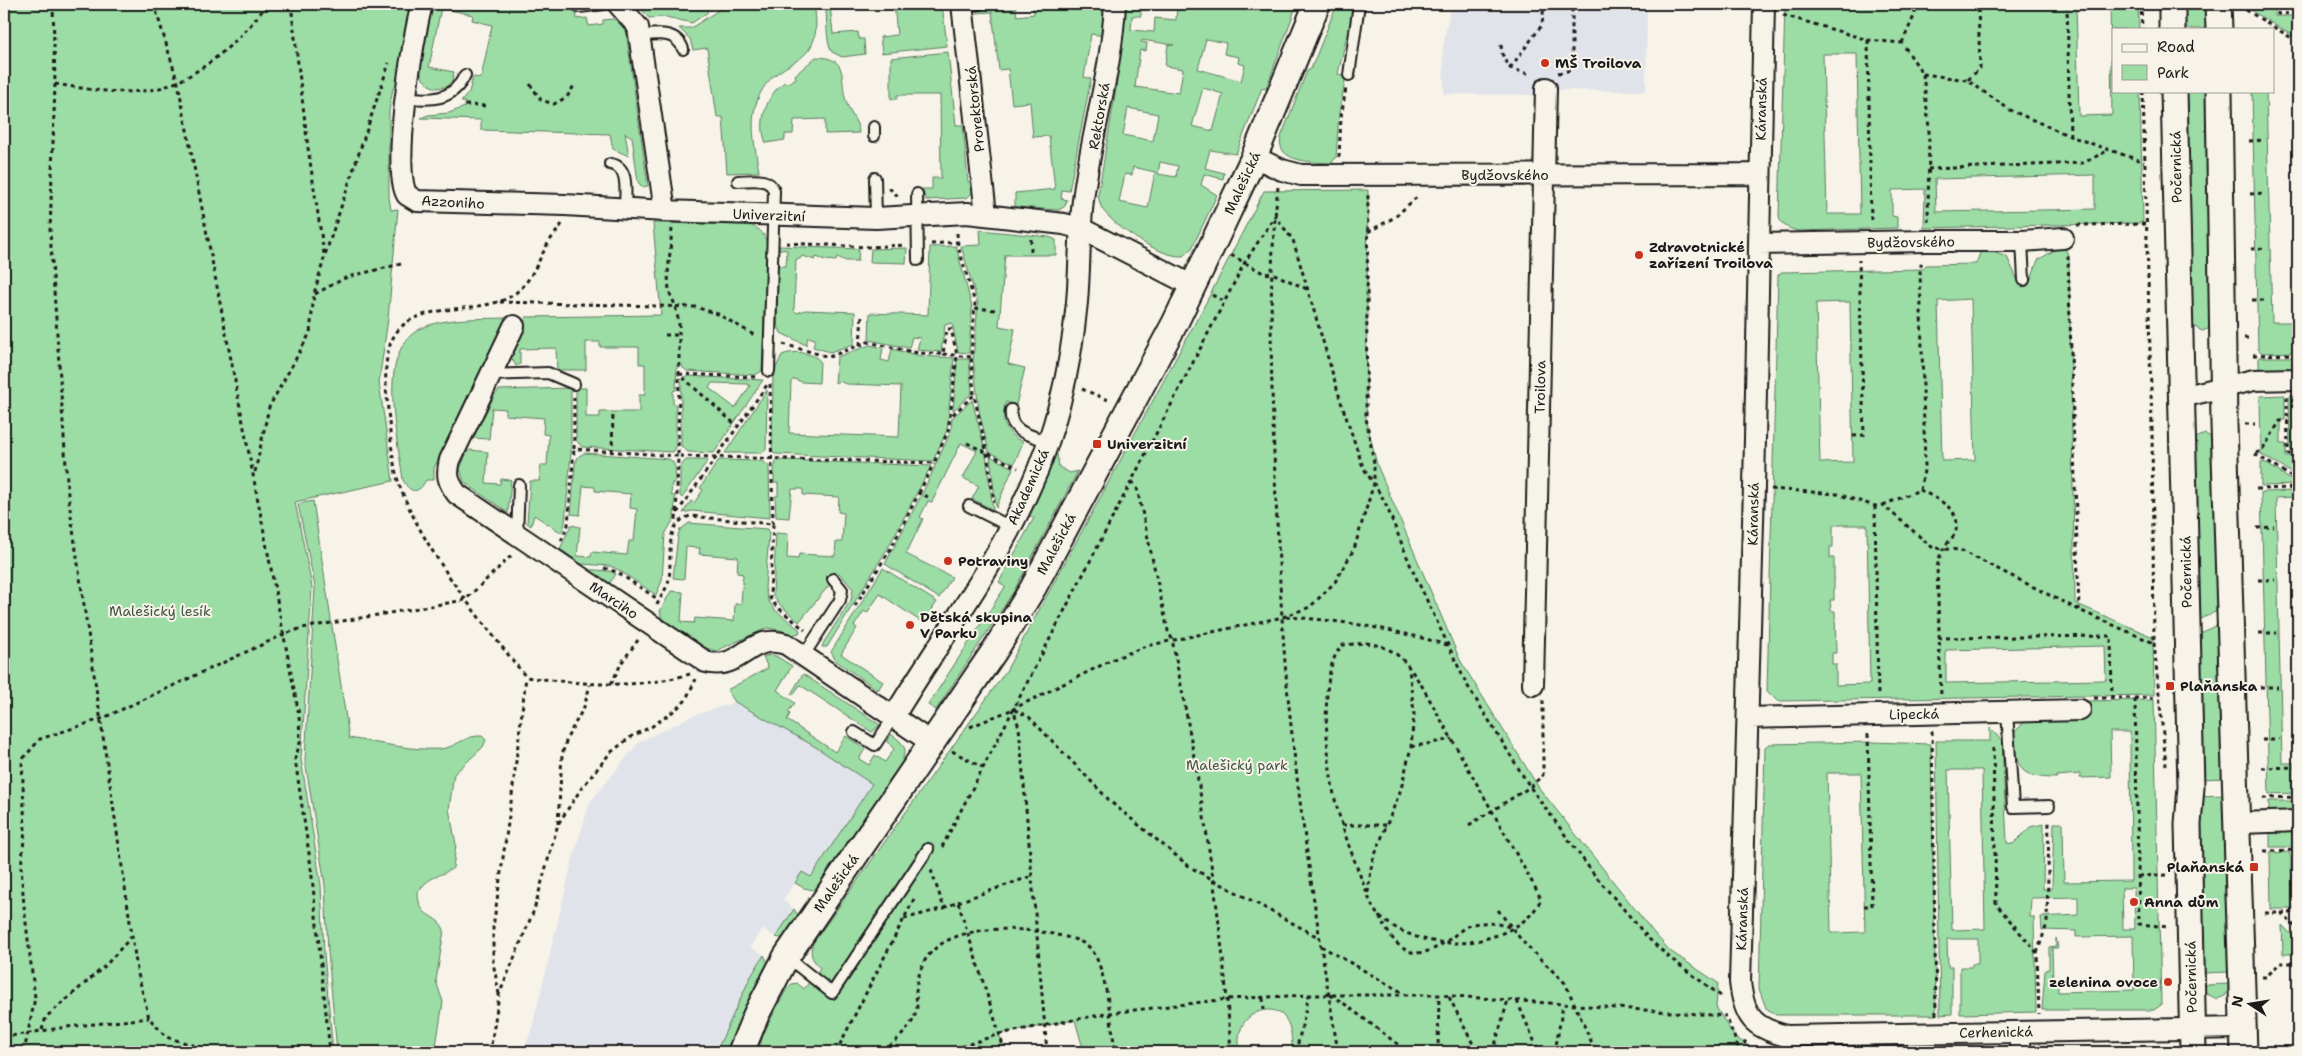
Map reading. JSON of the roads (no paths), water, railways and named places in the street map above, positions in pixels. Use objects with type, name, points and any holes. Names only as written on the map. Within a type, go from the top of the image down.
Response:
[{"type":"street","points":[[618,4],[638,27],[665,211]]},
{"type":"street","name":"Rektorská","points":[[1082,229],[1083,199],[1105,88],[1115,4]]},
{"type":"street","name":"Malešická","points":[[741,1052],[756,1015],[786,957],[939,745],[1024,604],[1193,286],[1254,158],[1317,4]]},
{"type":"street","points":[[2172,4],[2172,28]]},
{"type":"street","points":[[2218,4],[2218,28]]},
{"type":"street","name":"Prorektorská","points":[[968,5],[986,214]]},
{"type":"street","name":"Azzoniho","points":[[414,8],[405,97],[401,181],[403,189],[412,199],[470,204],[565,205],[665,211]]},
{"type":"street","name":"Káranská","points":[[1752,1022],[1742,1000],[1740,982],[1754,487],[1760,174],[1772,9]]},
{"type":"street","name":"Troilova","points":[[1538,690],[1545,175],[1542,83]]},
{"type":"street","name":"Počernická","points":[[2174,92],[2191,787],[2188,824],[2193,1041]]},
{"type":"street","points":[[2220,92],[2224,388],[2244,1052]]},
{"type":"street","name":"Bydžovského","points":[[1254,158],[1292,173],[1339,175],[1760,174]]},
{"type":"street","name":"Univerzitní","points":[[665,211],[876,218],[955,212],[1064,224],[1082,229],[1193,286]]},
{"type":"street","name":"Akademická","points":[[894,716],[993,560],[1029,490],[1039,438],[1064,385],[1077,304],[1082,229]]},
{"type":"street","name":"Bydžovského","points":[[1759,244],[1864,237],[1927,241],[2022,242],[2063,238]]},
{"type":"street","name":"Marciho","points":[[514,326],[450,460],[446,473],[450,484],[457,494],[521,539],[706,662],[717,665],[726,664],[758,644],[767,641],[804,645],[894,716],[939,745]]},
{"type":"street","points":[[2181,397],[2254,380],[2293,385]]},
{"type":"street","name":"Lipecká","points":[[1748,718],[2080,710]]},
{"type":"street","points":[[2238,823],[2298,821]]},
{"type":"street","name":"Cerhenická","points":[[1752,1022],[1787,1044],[1937,1033],[2030,1032],[2193,1041],[2243,1028]]},
{"type":"street","points":[[2020,1052],[2030,1032]]},
{"type":"lane","points":[[579,7],[604,4]]},
{"type":"lane","points":[[1349,75],[1359,4]]},
{"type":"lane","points":[[640,36],[670,35],[681,42],[683,49]]},
{"type":"lane","points":[[405,97],[434,100],[445,97],[454,91],[465,75]]},
{"type":"lane","points":[[610,164],[617,165],[622,171],[625,183],[625,208]]},
{"type":"lane","points":[[876,178],[876,218]]},
{"type":"lane","points":[[738,181],[769,182],[774,191],[770,376]]},
{"type":"lane","points":[[918,194],[918,260]]},
{"type":"lane","points":[[2022,242],[2024,280]]},
{"type":"lane","points":[[490,375],[548,373],[574,384]]},
{"type":"lane","points":[[1011,410],[1010,416],[1013,425],[1039,438]]},
{"type":"lane","points":[[520,485],[521,539]]},
{"type":"lane","points":[[969,506],[1011,527]]},
{"type":"lane","points":[[804,645],[840,600],[842,590],[833,579]]},
{"type":"lane","points":[[2007,711],[2013,807],[2050,806]]},
{"type":"lane","points":[[854,732],[875,745],[894,716]]},
{"type":"lane","points":[[786,957],[832,994],[928,849]]},
{"type":"place","name":"MŠ Troilova","points":[[1545,63]]},
{"type":"place","name":"Zdravotnické zařízení Troilova","points":[[1639,255]]},
{"type":"place","name":"Univerzitní","points":[[1097,444]]},
{"type":"place","name":"Potraviny","points":[[948,561]]},
{"type":"place","name":"Dětská skupina V Parku","points":[[910,625]]},
{"type":"place","name":"Plaňanska","points":[[2170,686]]},
{"type":"place","name":"Plaňanská","points":[[2254,867]]},
{"type":"place","name":"Anna dům","points":[[2134,902]]},
{"type":"place","name":"zelenina ovoce","points":[[2168,982]]},
{"type":"park label","name":"Malešický lesík","points":[[160,611]]},
{"type":"park label","name":"Malešický park","points":[[1237,765]]}]
